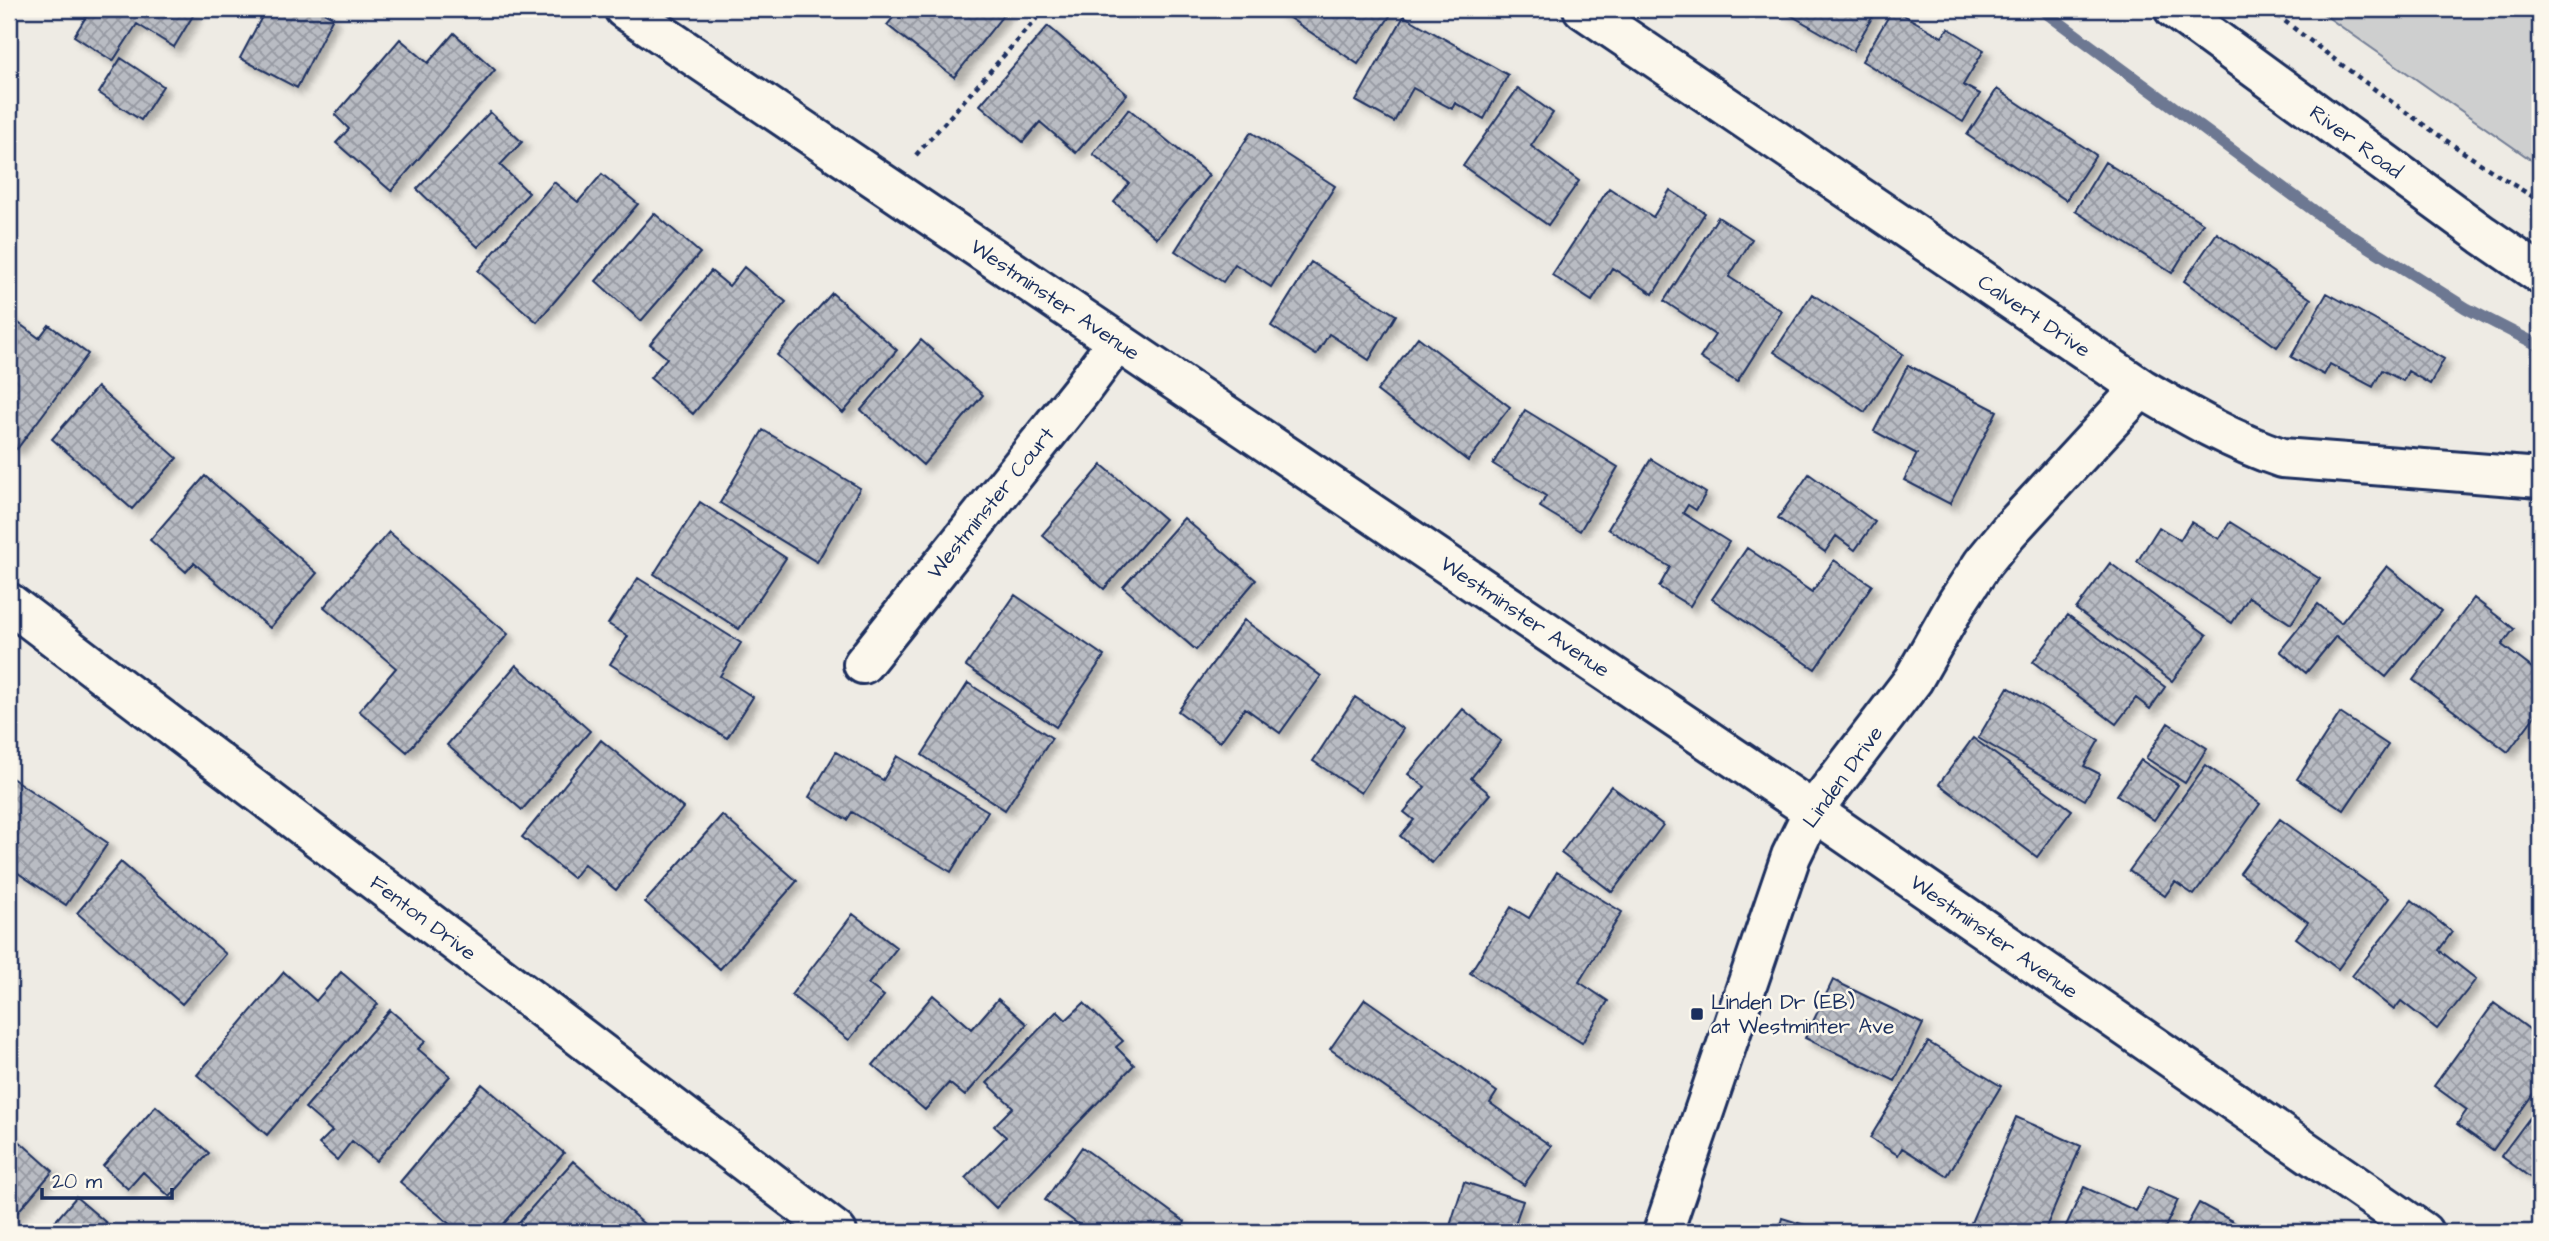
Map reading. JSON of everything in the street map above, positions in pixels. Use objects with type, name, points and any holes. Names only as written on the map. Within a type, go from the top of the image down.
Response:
[{"type":"street","name":"Westminster Avenue","points":[[624,9],[1813,811],[2423,1232]]},
{"type":"street","name":"Calvert Drive","points":[[1583,9],[2141,388],[2216,432],[2250,448],[2281,458],[2540,478]]},
{"type":"street","name":"River Road","points":[[2174,9],[2540,274]]},
{"type":"street","name":"Westminster Court","points":[[863,664],[1117,342]]},
{"type":"street","name":"Linden Drive","points":[[1663,1232],[1791,856],[1813,811],[1913,680],[1983,563],[2009,531],[2141,388]]},
{"type":"street","name":"Fenton Drive","points":[[9,603],[836,1232]]},
{"type":"path","points":[[910,162],[1045,9]]},
{"type":"path","points":[[2269,9],[2478,164],[2540,201]]},
{"type":"shaded area","points":[[2316,9],[2540,9],[2540,166]]},
{"type":"building","points":[[91,9],[197,9],[174,47],[137,24],[113,61],[74,36]]},
{"type":"building","points":[[266,9],[318,9],[333,17],[297,88],[240,58]]},
{"type":"building","points":[[900,9],[1008,9],[954,77],[887,25]]},
{"type":"building","points":[[1276,9],[1393,9],[1394,10],[1358,64]]},
{"type":"building","points":[[1780,9],[1877,9],[1853,51]]},
{"type":"building","points":[[1893,9],[1942,37],[1948,28],[1984,50],[1963,85],[1980,94],[1963,122],[1862,61]]},
{"type":"building","points":[[1404,16],[1508,75],[1484,119],[1455,103],[1452,109],[1413,88],[1394,122],[1356,101]]},
{"type":"building","points":[[1048,26],[1127,94],[1076,153],[1040,122],[1023,142],[980,105]]},
{"type":"building","points":[[454,33],[495,70],[391,191],[336,143],[349,129],[335,115],[400,39],[428,63]]},
{"type":"building","points":[[121,58],[163,86],[141,120],[99,93]]},
{"type":"building","points":[[1518,88],[1553,113],[1531,146],[1579,181],[1548,225],[1463,166]]},
{"type":"building","points":[[1997,89],[2096,155],[2066,200],[1967,135]]},
{"type":"building","points":[[1129,109],[1209,175],[1157,238],[1114,202],[1129,183],[1093,154]]},
{"type":"building","points":[[490,112],[522,142],[500,165],[529,193],[478,247],[417,189]]},
{"type":"building","points":[[1251,132],[1335,186],[1271,287],[1235,264],[1223,282],[1175,251]]},
{"type":"building","points":[[2105,162],[2203,223],[2172,273],[2075,211]]},
{"type":"building","points":[[602,174],[638,204],[537,322],[478,271],[554,182],[578,202]]},
{"type":"building","points":[[1609,188],[1653,217],[1670,190],[1705,213],[1653,294],[1612,268],[1592,301],[1552,275]]},
{"type":"building","points":[[654,213],[700,253],[641,321],[596,281]]},
{"type":"building","points":[[1718,217],[1752,239],[1729,277],[1782,311],[1737,382],[1700,358],[1715,335],[1664,301]]},
{"type":"building","points":[[2217,233],[2311,299],[2277,347],[2184,281]]},
{"type":"building","points":[[1311,262],[1396,315],[1369,360],[1329,334],[1316,355],[1271,326]]},
{"type":"building","points":[[744,267],[786,302],[693,414],[650,378],[667,358],[650,344],[711,271],[729,286]]},
{"type":"building","points":[[832,293],[897,350],[843,413],[777,355]]},
{"type":"building","points":[[2327,293],[2444,359],[2430,384],[2408,371],[2403,381],[2382,370],[2373,387],[2330,364],[2324,375],[2291,357]]},
{"type":"building","points":[[1812,294],[1903,354],[1865,412],[1774,352]]},
{"type":"building","points":[[9,316],[39,338],[49,325],[88,354],[17,449],[9,443]]},
{"type":"building","points":[[1418,337],[1510,407],[1468,461],[1377,391]]},
{"type":"building","points":[[921,340],[983,395],[923,465],[861,410]]},
{"type":"building","points":[[1908,365],[1997,411],[1950,504],[1904,480],[1917,454],[1874,431]]},
{"type":"building","points":[[97,387],[177,458],[132,509],[52,439]]},
{"type":"building","points":[[1525,410],[1618,467],[1580,531],[1540,507],[1546,496],[1493,464]]},
{"type":"building","points":[[763,430],[860,488],[817,562],[720,503]]},
{"type":"building","points":[[1651,459],[1706,493],[1696,510],[1688,505],[1683,513],[1729,542],[1690,606],[1659,587],[1670,567],[1608,529]]},
{"type":"building","points":[[1102,465],[1165,519],[1104,589],[1042,535]]},
{"type":"building","points":[[1809,474],[1875,522],[1855,550],[1836,536],[1825,552],[1778,518]]},
{"type":"building","points":[[205,476],[317,573],[270,628],[194,563],[186,572],[150,540]]},
{"type":"building","points":[[700,502],[786,558],[739,629],[654,574]]},
{"type":"building","points":[[1184,518],[1256,580],[1196,650],[1123,587]]},
{"type":"building","points":[[2191,522],[2219,539],[2230,522],[2320,579],[2291,624],[2249,597],[2232,623],[2137,562],[2159,527],[2180,540]]},
{"type":"building","points":[[389,532],[508,634],[407,752],[359,711],[396,668],[324,607]]},
{"type":"building","points":[[1747,548],[1812,592],[1834,560],[1872,585],[1815,669],[1712,599]]},
{"type":"building","points":[[2110,563],[2207,635],[2172,681],[2076,609]]},
{"type":"building","points":[[2387,566],[2441,611],[2386,677],[2336,636],[2306,673],[2280,651],[2318,604],[2341,623]]},
{"type":"building","points":[[638,578],[741,643],[720,676],[753,697],[727,738],[610,664],[628,636],[608,624]]},
{"type":"building","points":[[1015,595],[1104,656],[1056,727],[966,666]]},
{"type":"building","points":[[2474,598],[2514,629],[2502,645],[2540,674],[2540,709],[2508,752],[2413,680]]},
{"type":"building","points":[[2068,615],[2165,687],[2150,709],[2136,698],[2116,724],[2033,662]]},
{"type":"building","points":[[1244,620],[1321,676],[1280,733],[1245,708],[1220,742],[1178,711]]},
{"type":"building","points":[[516,665],[590,731],[522,810],[447,745]]},
{"type":"building","points":[[968,683],[1052,738],[1005,810],[922,755]]},
{"type":"building","points":[[2008,687],[2099,740],[2084,766],[2100,774],[2085,800],[1978,738]]},
{"type":"building","points":[[1355,697],[1403,729],[1361,793],[1313,761]]},
{"type":"building","points":[[1463,709],[1501,741],[1471,778],[1490,794],[1432,863],[1400,836],[1414,820],[1404,812],[1425,787],[1408,774]]},
{"type":"building","points":[[2340,713],[2388,745],[2344,810],[2297,779]]},
{"type":"building","points":[[2168,723],[2207,748],[2185,783],[2146,758]]},
{"type":"building","points":[[1973,738],[2072,810],[2037,857],[1939,784]]},
{"type":"building","points":[[601,740],[683,808],[616,890],[584,864],[573,878],[522,837]]},
{"type":"building","points":[[836,752],[883,780],[897,756],[988,811],[951,872],[852,812],[847,820],[809,797]]},
{"type":"building","points":[[2141,760],[2178,785],[2154,820],[2117,795]]},
{"type":"building","points":[[2206,765],[2260,804],[2194,895],[2175,882],[2165,896],[2129,871]]},
{"type":"building","points":[[9,776],[108,843],[66,905],[9,867]]},
{"type":"building","points":[[1611,786],[1663,825],[1612,892],[1561,853]]},
{"type":"building","points":[[722,815],[797,881],[720,969],[645,902]]},
{"type":"building","points":[[2280,819],[2389,898],[2338,969],[2296,938],[2308,922],[2240,873]]},
{"type":"building","points":[[121,862],[226,954],[182,1004],[77,913]]},
{"type":"building","points":[[1557,872],[1622,912],[1579,982],[1608,1001],[1582,1043],[1470,973],[1511,907],[1529,918]]},
{"type":"building","points":[[2412,900],[2452,932],[2439,950],[2476,979],[2437,1029],[2401,1001],[2394,1010],[2352,976]]},
{"type":"building","points":[[853,914],[897,948],[868,984],[884,996],[849,1040],[791,995]]},
{"type":"building","points":[[284,972],[316,1001],[341,972],[378,1004],[267,1135],[197,1075]]},
{"type":"building","points":[[1833,980],[1923,1024],[1895,1081],[1805,1038]]},
{"type":"building","points":[[933,995],[972,1029],[998,999],[1027,1024],[965,1096],[949,1083],[925,1110],[873,1065]]},
{"type":"building","points":[[1365,999],[1497,1092],[1490,1103],[1551,1146],[1524,1185],[1330,1049]]},
{"type":"building","points":[[1084,1003],[1123,1041],[1116,1047],[1134,1065],[996,1208],[965,1178],[1006,1137],[994,1126],[1013,1107],[987,1083],[1057,1011],[1066,1020]]},
{"type":"building","points":[[2494,1003],[2540,1037],[2540,1084],[2493,1150],[2457,1124],[2467,1110],[2434,1086]]},
{"type":"building","points":[[390,1010],[426,1041],[418,1049],[450,1076],[376,1161],[352,1141],[337,1160],[319,1144],[332,1131],[305,1108]]},
{"type":"building","points":[[1928,1042],[2001,1086],[1947,1176],[1902,1148],[1898,1155],[1870,1138]]},
{"type":"building","points":[[482,1084],[564,1153],[497,1232],[459,1232],[400,1182]]},
{"type":"building","points":[[2540,1104],[2540,1183],[2539,1184],[2501,1156]]},
{"type":"building","points":[[156,1106],[209,1153],[170,1197],[143,1172],[128,1189],[103,1166]]},
{"type":"building","points":[[2016,1117],[2081,1146],[2044,1232],[1967,1232]]},
{"type":"building","points":[[9,1132],[53,1171],[9,1222]]},
{"type":"building","points":[[1082,1147],[1185,1222],[1178,1232],[1089,1232],[1045,1200]]},
{"type":"building","points":[[573,1161],[653,1232],[510,1232]]},
{"type":"building","points":[[1464,1182],[1523,1201],[1512,1232],[1448,1232]]},
{"type":"building","points":[[2084,1187],[2136,1211],[2148,1187],[2178,1200],[2163,1232],[2063,1232]]},
{"type":"building","points":[[76,1197],[117,1232],[46,1232]]},
{"type":"building","points":[[2199,1203],[2252,1232],[2183,1232]]},
{"type":"building","points":[[1782,1218],[1828,1232],[1778,1232]]},
{"type":"waterway","points":[[2041,9],[2328,221],[2466,308],[2540,346]]},
{"type":"place","name":"Linden Dr (EB) at Westminter Ave","points":[[1697,1014]]}]
